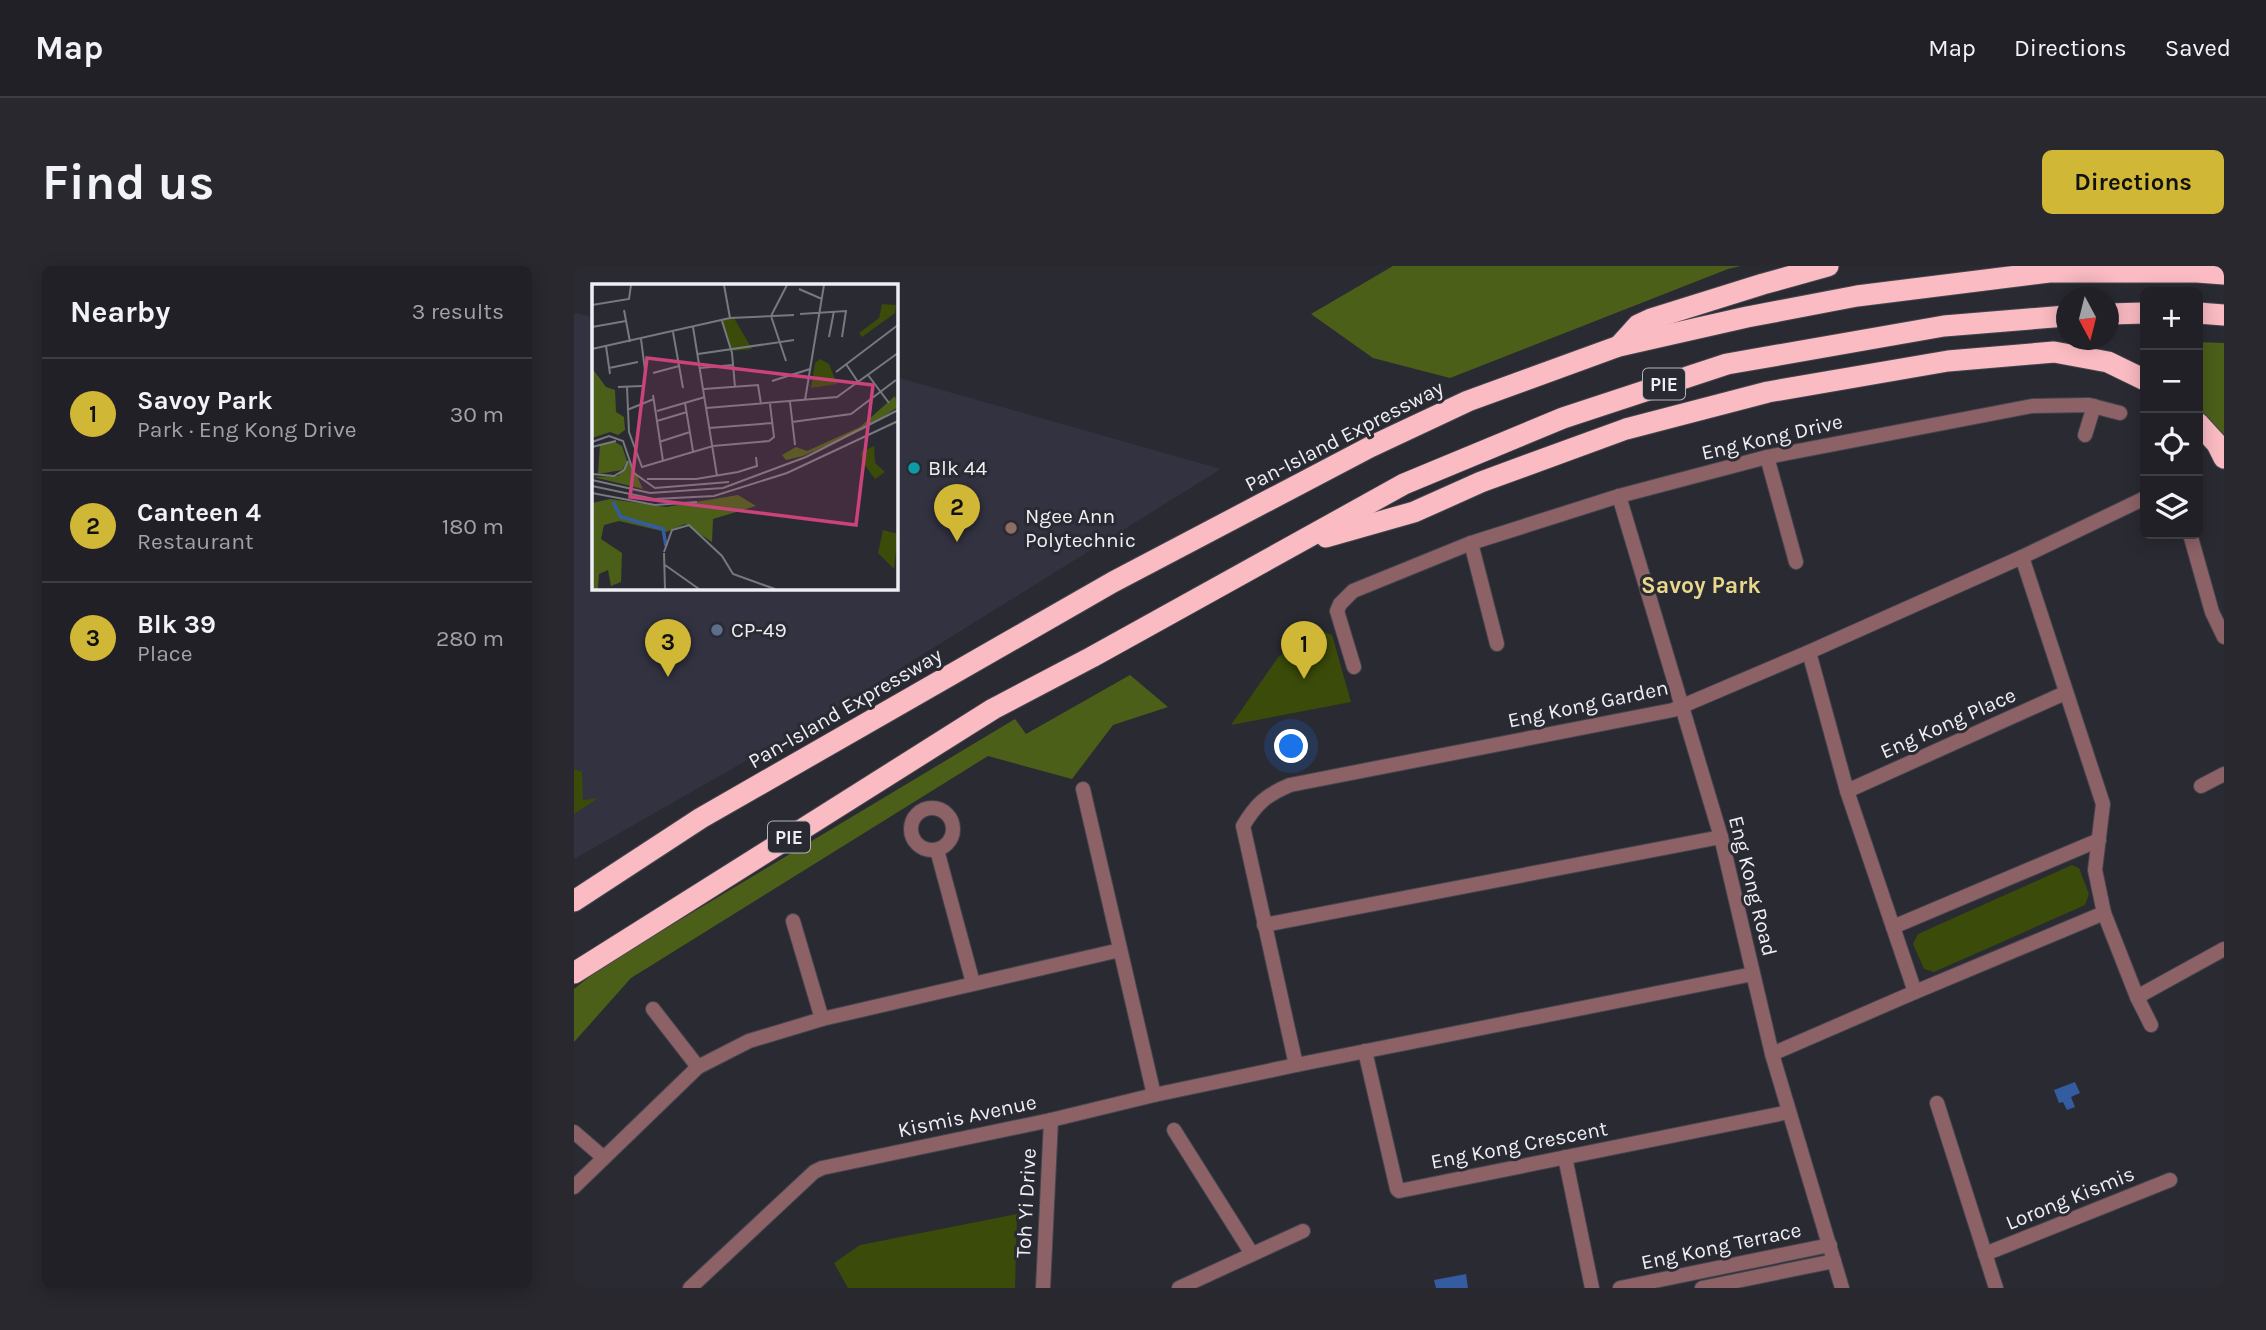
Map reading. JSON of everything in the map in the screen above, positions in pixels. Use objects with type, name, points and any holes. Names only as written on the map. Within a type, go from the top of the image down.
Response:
[{"type":"highway","points":[[1619,346],[1638,325],[1650,319],[1828,266]]},
{"type":"highway","name":"Pan-Island Expressway","points":[[574,901],[701,818],[1113,582],[1357,454],[1468,401],[1619,346],[1857,296],[2049,272],[2224,274]]},
{"type":"highway","points":[[2119,314],[2140,313]]},
{"type":"highway","points":[[2203,313],[2224,315]]},
{"type":"highway","name":"PIE","points":[[574,973],[993,709],[1404,484],[1563,418],[1727,364],[1944,326],[2056,317]]},
{"type":"highway","points":[[1290,547],[1414,512],[1481,482],[1626,429],[1794,387],[1948,361],[2054,352],[2108,362],[2140,378]]},
{"type":"highway","points":[[2203,429],[2217,444],[2224,458]]},
{"type":"street","name":"Eng Kong Drive","points":[[1354,667],[1337,611],[1340,604],[1353,591],[1471,543],[1619,496],[1767,457],[2032,406],[2092,406],[2120,413]]},
{"type":"street","points":[[2085,435],[2092,406]]},
{"type":"street","points":[[1767,457],[1796,562]]},
{"type":"street","name":"Eng Kong Road","points":[[1619,496],[1721,837],[1772,1054],[1842,1288]]},
{"type":"street","name":"Eng Kong Garden","points":[[1296,1065],[1243,826],[1252,810],[1270,793],[1290,785],[1682,706],[2022,557],[2140,500]]},
{"type":"street","points":[[2191,539],[2212,612],[2224,637]]},
{"type":"street","points":[[1471,543],[1497,644]]},
{"type":"street","points":[[2022,557],[2103,804],[2095,873],[2104,913],[2137,997],[2151,1024]]},
{"type":"street","points":[[1809,652],[1847,791],[1915,992]]},
{"type":"street","name":"Eng Kong Place","points":[[1847,791],[2065,693]]},
{"type":"street","points":[[2201,786],[2224,774]]},
{"type":"street","points":[[1083,789],[1154,1095]]},
{"type":"street","points":[[1264,925],[1721,837]]},
{"type":"street","points":[[1893,927],[2099,840]]},
{"type":"street","points":[[937,850],[973,983]]},
{"type":"street","points":[[1772,1054],[2104,913]]},
{"type":"street","points":[[793,920],[822,1019]]},
{"type":"street","points":[[2137,997],[2224,949]]},
{"type":"street","points":[[574,1187],[698,1067],[749,1041],[822,1019],[1120,950]]},
{"type":"street","points":[[1296,1065],[1753,974]]},
{"type":"street","points":[[653,1010],[698,1067]]},
{"type":"street","name":"Eng Kong Crescent","points":[[1365,1051],[1398,1190],[1789,1112]]},
{"type":"street","name":"Kismis Avenue","points":[[690,1288],[818,1169],[1296,1065]]},
{"type":"street","name":"Lorong Kismis","points":[[1937,1103],[1996,1288]]},
{"type":"street","name":"Toh Yi Drive","points":[[1042,1288],[1051,1120]]},
{"type":"street","points":[[1174,1130],[1252,1254]]},
{"type":"street","points":[[574,1132],[604,1158]]},
{"type":"street","points":[[1565,1157],[1592,1288]]},
{"type":"street","name":"Lorong Kismis","points":[[1985,1254],[2170,1180]]},
{"type":"street","points":[[1179,1288],[1303,1231]]},
{"type":"street","name":"Eng Kong Terrace","points":[[1620,1288],[1830,1245]]},
{"type":"street","name":"Eng Kong Terrace","points":[[1702,1288],[1834,1261]]},
{"type":"shaded area","name":"Ngee Ann Polytechnic","points":[[574,313],[592,317],[592,590],[898,590],[898,378],[1221,469],[809,725],[574,859]]},
{"type":"green space","points":[[1393,266],[1741,266],[1450,378],[1373,358],[1311,314]]},
{"type":"green space","points":[[2203,342],[2224,343],[2224,439],[2203,413]]},
{"type":"green space","points":[[1322,631],[1332,635],[1351,702],[1231,725],[1279,656]]},
{"type":"green space","points":[[1130,675],[1168,707],[1113,725],[1072,779],[988,756],[631,978],[574,1042],[574,989],[600,968],[1015,719],[1026,734]]},
{"type":"green space","points":[[574,769],[582,772],[583,800],[598,798],[574,814]]},
{"type":"green space","points":[[2072,865],[2079,868],[2089,894],[2085,905],[1934,972],[1924,969],[1913,944],[1918,934]]},
{"type":"green space","points":[[1017,1214],[1015,1288],[848,1288],[834,1263],[860,1245]]},
{"type":"water","points":[[2075,1082],[2080,1093],[2071,1097],[2075,1107],[2067,1110],[2063,1102],[2059,1103],[2054,1090]]},
{"type":"water","points":[[1466,1274],[1468,1288],[1436,1288],[1434,1280]]},
{"type":"place","name":"Blk 44","points":[[914,468]]},
{"type":"place","name":"Ngee Ann Polytechnic","points":[[1011,528]]},
{"type":"place","name":"Canteen 4","points":[[957,542]]},
{"type":"place","name":"CP-49","points":[[717,630]]},
{"type":"place","name":"Blk 39","points":[[668,677]]},
{"type":"place","name":"Savoy Park","points":[[1304,679]]},
{"type":"district","name":"Savoy Park","points":[[1701,585]]}]
